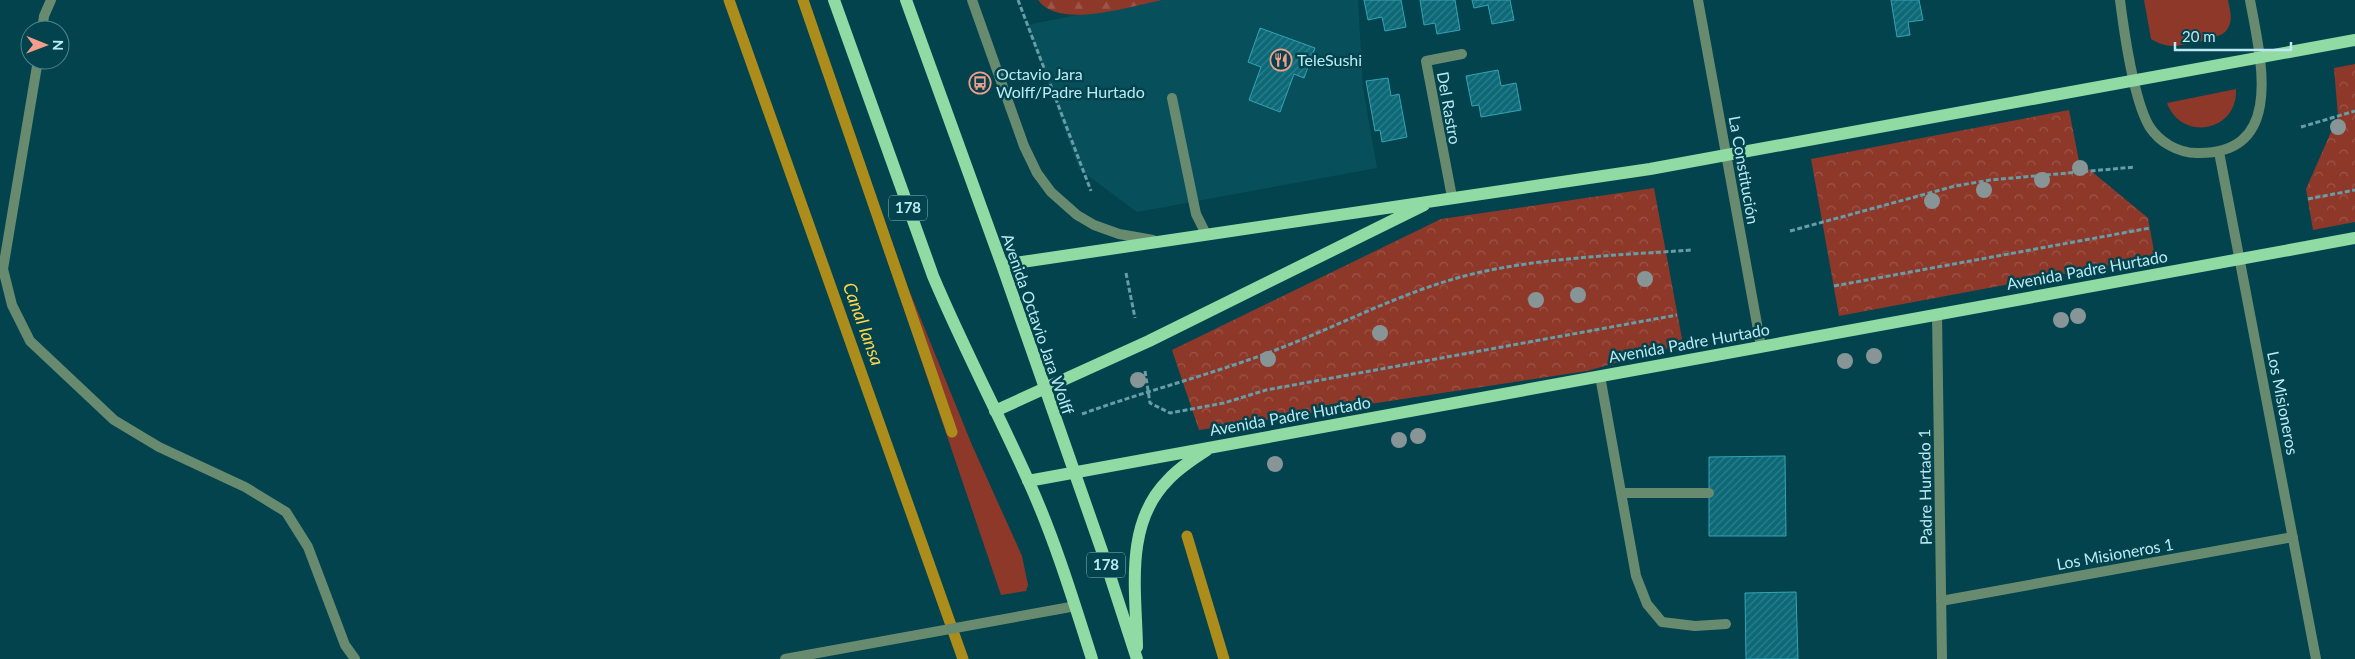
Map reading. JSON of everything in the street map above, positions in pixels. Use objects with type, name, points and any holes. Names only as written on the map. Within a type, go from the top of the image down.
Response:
[{"type":"main road","name":"178","points":[[834,0],[933,276],[950,319],[1028,481],[1076,606],[1092,659]]},
{"type":"main road","name":"Avenida Octavio Jara Wolff","points":[[906,0],[1002,265],[1043,389],[1102,551],[1137,659]]},
{"type":"main road","points":[[1002,265],[1650,169],[2355,40]]},
{"type":"main road","points":[[995,411],[1140,344],[1435,200]]},
{"type":"main road","name":"Avenida Padre Hurtado","points":[[1028,481],[2355,238]]},
{"type":"main road","points":[[1137,659],[1135,571],[1137,542],[1144,514],[1166,481],[1212,447]]},
{"type":"street","points":[[43,20],[51,0]]},
{"type":"street","points":[[972,0],[1024,146],[1037,173],[1051,192],[1077,216],[1094,224],[1139,238],[1172,239]]},
{"type":"street","name":"La Constitución","points":[[1698,0],[1761,346]]},
{"type":"street","points":[[2120,0],[2135,80],[2143,111],[2150,127],[2160,139],[2174,148],[2189,153],[2219,152],[2238,142],[2249,132],[2257,119],[2262,102],[2263,87],[2250,0]]},
{"type":"street","name":"Del Rastro","points":[[1452,197],[1426,61],[1462,54]]},
{"type":"street","points":[[36,70],[3,269],[12,305],[30,341],[114,420],[160,446],[245,487],[286,512],[308,547],[346,645],[355,659]]},
{"type":"street","points":[[1172,98],[1196,214],[1206,234]]},
{"type":"street","name":"Los Misioneros","points":[[2219,152],[2316,659]]},
{"type":"street","name":"Padre Hurtado 1","points":[[1937,314],[1942,659]]},
{"type":"street","points":[[1600,376],[1636,576],[1647,604],[1662,622],[1695,626],[1726,624]]},
{"type":"street","points":[[1621,493],[1709,493]]},
{"type":"street","name":"Los Misioneros 1","points":[[1941,601],[2293,537]]},
{"type":"street","points":[[785,659],[1076,606]]},
{"type":"path","points":[[1018,0],[1092,194]]},
{"type":"path","points":[[2301,127],[2355,111]]},
{"type":"path","points":[[1790,231],[1955,186],[1990,180],[2135,167]]},
{"type":"path","points":[[2308,199],[2355,190]]},
{"type":"path","points":[[1834,286],[2150,228]]},
{"type":"path","points":[[1056,424],[1148,391],[1271,352],[1404,296],[1481,272],[1517,265],[1692,250]]},
{"type":"path","points":[[1126,271],[1150,403],[1170,413],[1224,404],[1266,390],[1677,315]]},
{"type":"shaded area","points":[[1153,0],[1358,0],[1363,88],[1377,168],[1137,212],[1079,169],[1027,25]]},
{"type":"green space","points":[[799,0],[806,0],[909,290],[972,445],[1022,556],[1028,585],[1026,591],[1001,595]]},
{"type":"green space","points":[[1038,0],[1162,0],[1115,11],[1078,15],[1062,14],[1048,9]]},
{"type":"green space","points":[[2144,0],[2228,0],[2231,16],[2230,23],[2226,31],[2209,39],[2173,46],[2164,45],[2151,39]]},
{"type":"green space","points":[[2355,64],[2355,222],[2313,230],[2306,189],[2338,116],[2334,68]]},
{"type":"green space","points":[[2236,89],[2234,104],[2228,115],[2219,123],[2208,127],[2196,127],[2184,123],[2174,115],[2167,103]]},
{"type":"green space","points":[[2069,110],[2079,161],[2148,218],[2155,257],[1839,316],[1811,159]]},
{"type":"green space","points":[[1654,188],[1683,344],[1587,371],[1199,430],[1172,350],[1441,219]]},
{"type":"building","points":[[1364,0],[1401,0],[1406,27],[1385,31],[1382,17],[1368,20]]},
{"type":"building","points":[[1420,0],[1455,0],[1460,30],[1437,34],[1435,23],[1424,25]]},
{"type":"building","points":[[1472,0],[1510,0],[1514,20],[1492,24],[1488,5],[1474,8]]},
{"type":"building","points":[[1891,0],[1919,0],[1923,20],[1908,22],[1910,35],[1897,37]]},
{"type":"building","points":[[1260,28],[1315,48],[1304,78],[1294,74],[1280,112],[1249,100],[1261,67],[1248,62]]},
{"type":"building","points":[[1498,70],[1501,86],[1516,83],[1521,110],[1481,117],[1479,105],[1472,106],[1466,76]]},
{"type":"building","points":[[1388,78],[1391,96],[1399,94],[1407,137],[1382,142],[1380,130],[1375,131],[1366,81]]},
{"type":"building","points":[[1785,456],[1786,536],[1709,536],[1709,457]]},
{"type":"building","points":[[1796,592],[1798,659],[1746,659],[1745,593]]},
{"type":"waterway","name":"Canal Iansa","points":[[729,0],[963,659]]},
{"type":"waterway","points":[[803,0],[952,432]]},
{"type":"waterway","points":[[1187,536],[1224,659]]},
{"type":"place","name":"TeleSushi","points":[[1281,60]]},
{"type":"place","name":"Octavio Jara Wolff/Padre Hurtado","points":[[980,83]]}]
